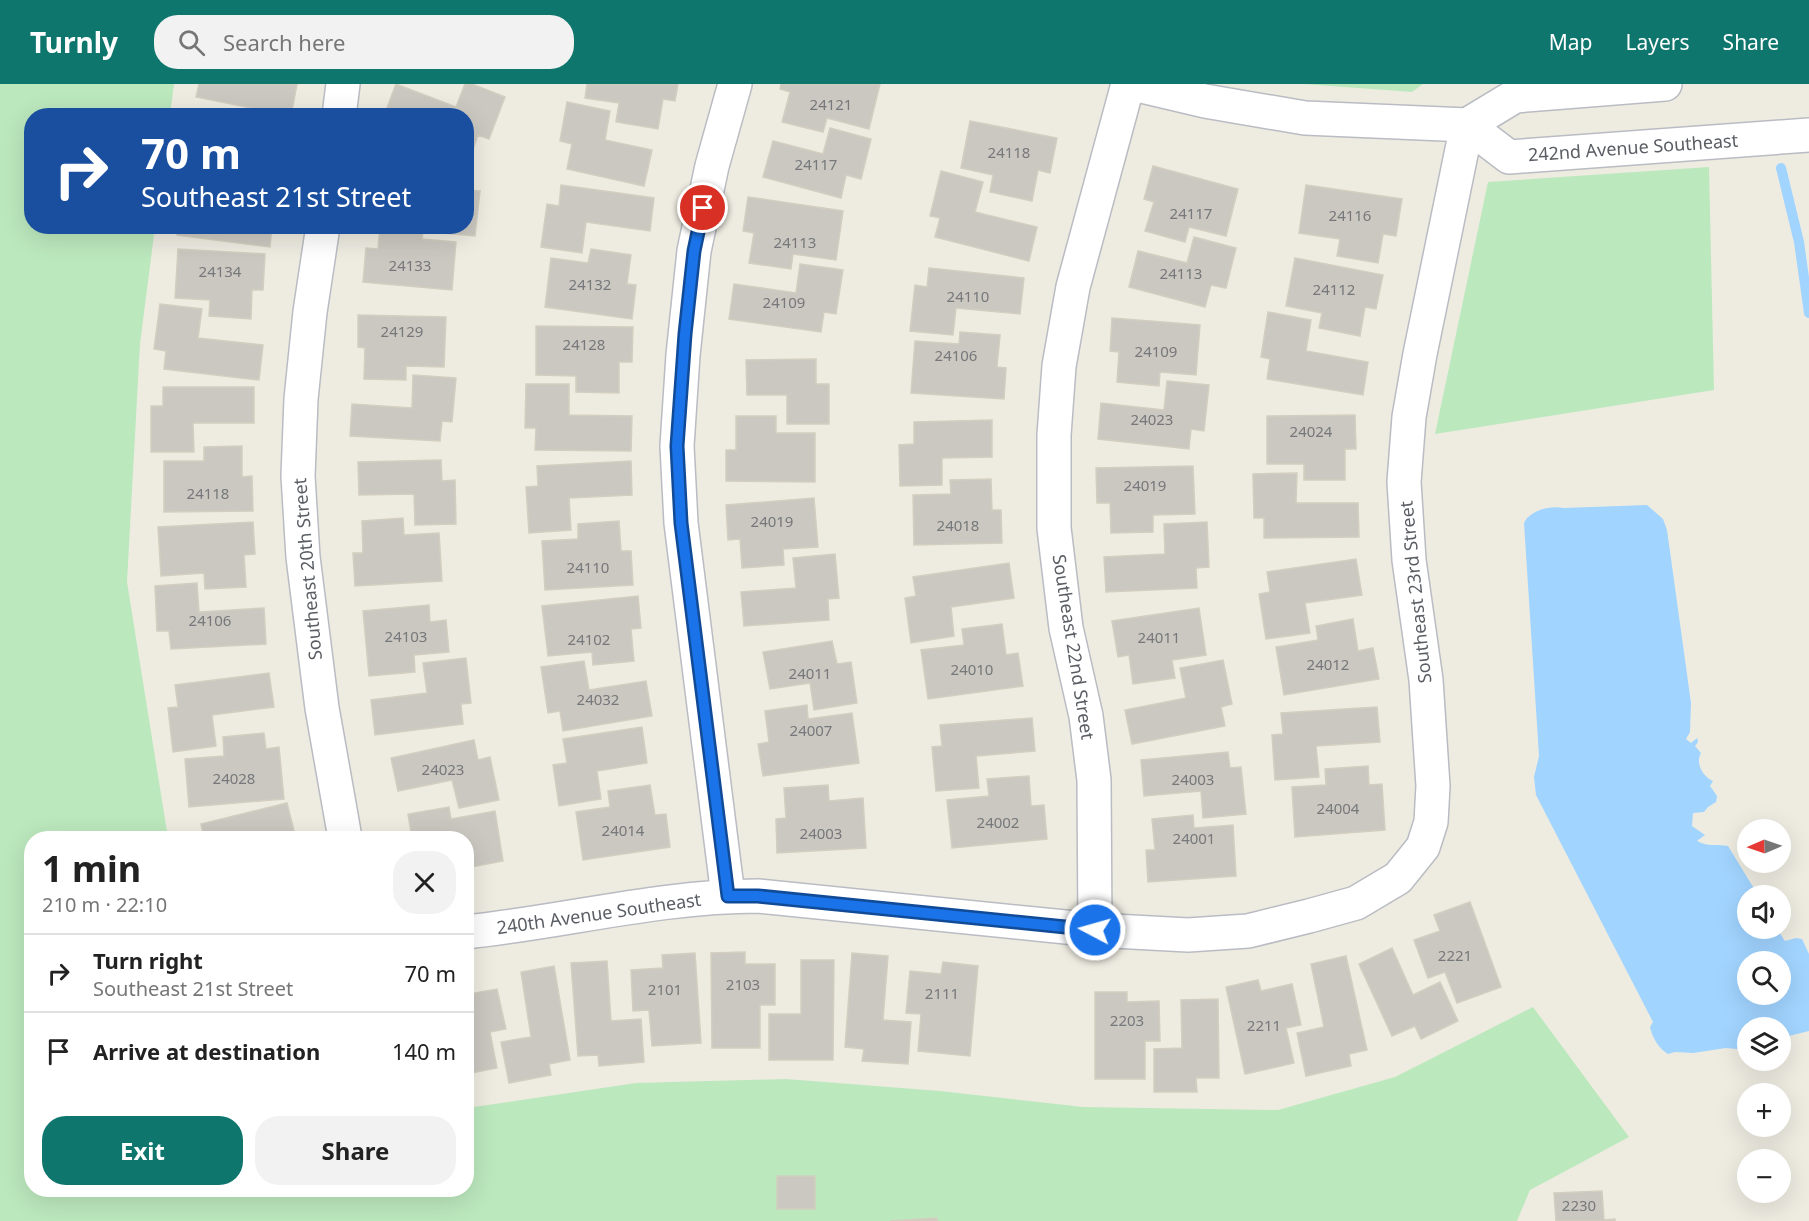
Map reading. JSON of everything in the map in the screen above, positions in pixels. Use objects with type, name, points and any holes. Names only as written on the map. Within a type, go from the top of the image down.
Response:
[{"type":"street","points":[[340,108],[344,84]]},
{"type":"street","points":[[728,896],[681,523],[677,446],[683,355],[694,251],[712,166],[735,84]]},
{"type":"street","name":"Southeast 22nd Street","points":[[1095,930],[1094,780],[1086,716],[1066,628],[1054,528],[1054,435],[1059,366],[1073,287],[1128,84]]},
{"type":"street","points":[[1133,84],[1204,101],[1305,118],[1467,124],[1515,96],[1665,84]]},
{"type":"street","name":"242nd Avenue Southeast","points":[[1467,124],[1509,157],[1809,135]]},
{"type":"street","name":"Southeast 23rd Street","points":[[1423,847],[1431,822],[1433,786],[1426,680],[1409,560],[1404,482],[1409,417],[1420,354],[1467,124]]},
{"type":"street","name":"Southeast 20th Street","points":[[321,234],[301,399],[298,476],[303,557],[322,708],[344,831]]},
{"type":"street","name":"240th Avenue Southeast","points":[[474,931],[728,896],[758,896],[1095,930],[1198,934],[1248,931],[1356,903],[1398,878],[1423,847]]},
{"type":"green space","points":[[0,84],[174,84],[171,108],[24,108],[24,234],[154,234],[140,344],[127,582],[167,831],[24,831],[24,1197],[474,1197],[474,1107],[636,1083],[786,1079],[940,1091],[1083,1107],[1278,1110],[1395,1077],[1533,1007],[1629,1137],[1530,1190],[1517,1221],[0,1221]]},
{"type":"green space","points":[[1304,84],[1423,84],[1412,92]]},
{"type":"green space","points":[[1709,167],[1714,390],[1435,434],[1488,182]]},
{"type":"water","points":[[1647,505],[1663,519],[1667,530],[1691,703],[1690,732],[1686,739],[1691,743],[1697,738],[1698,742],[1695,746],[1701,753],[1700,765],[1703,773],[1713,781],[1710,786],[1717,796],[1716,802],[1704,812],[1693,813],[1692,826],[1705,835],[1697,841],[1709,845],[1728,846],[1737,861],[1737,873],[1745,873],[1752,885],[1737,885],[1737,939],[1784,939],[1785,941],[1802,939],[1809,954],[1809,1031],[1791,1036],[1791,1017],[1737,1017],[1737,1049],[1668,1054],[1654,1039],[1650,1027],[1653,1022],[1536,795],[1534,777],[1539,756],[1524,523],[1536,512],[1553,507]]},
{"type":"building","points":[[199,84],[297,84],[292,108],[251,108],[196,97]]},
{"type":"building","points":[[396,84],[456,107],[465,84],[472,84],[505,97],[489,139],[478,135],[474,146],[474,108],[387,108]]},
{"type":"building","points":[[587,84],[678,84],[675,101],[663,99],[658,129],[616,122],[619,103],[585,98]]},
{"type":"building","points":[[781,84],[880,84],[869,129],[827,118],[823,132],[782,122],[790,92],[780,89]]},
{"type":"building","points":[[567,102],[610,111],[605,140],[652,150],[644,186],[567,169],[572,144],[560,141]]},
{"type":"building","points":[[970,121],[1057,138],[1050,173],[1038,170],[1032,201],[990,192],[993,175],[961,168]]},
{"type":"building","points":[[830,128],[871,139],[861,179],[846,175],[841,198],[763,177],[773,141],[823,154]]},
{"type":"building","points":[[1153,166],[1238,189],[1226,236],[1189,227],[1185,242],[1145,231],[1154,202],[1144,199]]},
{"type":"building","points":[[941,171],[983,182],[975,212],[1037,227],[1029,261],[935,237],[940,218],[930,216]]},
{"type":"building","points":[[561,185],[654,198],[650,231],[586,222],[582,253],[541,247],[547,204],[559,206]]},
{"type":"building","points":[[1306,185],[1402,199],[1396,236],[1383,234],[1378,263],[1337,256],[1340,239],[1299,233]]},
{"type":"building","points":[[474,190],[480,191],[475,236],[453,234],[474,234]]},
{"type":"building","points":[[748,197],[843,211],[836,260],[793,254],[791,269],[749,263],[754,233],[743,231]]},
{"type":"building","points":[[177,234],[271,234],[270,247]]},
{"type":"building","points":[[379,234],[423,234],[422,239],[456,242],[452,290],[363,282],[366,248],[378,249]]},
{"type":"building","points":[[1194,237],[1236,248],[1226,288],[1211,285],[1205,307],[1129,287],[1138,251],[1187,263]]},
{"type":"building","points":[[178,249],[265,254],[263,290],[252,290],[251,319],[209,316],[210,300],[175,298]]},
{"type":"building","points":[[591,249],[631,255],[627,284],[636,285],[632,319],[545,307],[551,258],[588,263]]},
{"type":"building","points":[[1295,258],[1383,275],[1376,309],[1365,307],[1360,336],[1319,328],[1322,313],[1286,306]]},
{"type":"building","points":[[800,264],[843,270],[836,314],[824,312],[821,332],[729,319],[734,284],[796,293]]},
{"type":"building","points":[[929,268],[1024,278],[1020,314],[956,308],[953,335],[910,331],[915,285],[927,287]]},
{"type":"building","points":[[160,304],[202,309],[198,338],[263,345],[259,380],[164,369],[166,351],[154,349]]},
{"type":"building","points":[[1268,312],[1311,320],[1306,351],[1368,362],[1363,395],[1267,379],[1270,359],[1261,357]]},
{"type":"building","points":[[358,315],[446,317],[444,367],[406,366],[406,380],[364,379],[365,348],[358,347]]},
{"type":"building","points":[[1112,318],[1200,325],[1196,375],[1160,372],[1159,386],[1117,382],[1119,352],[1110,351]]},
{"type":"building","points":[[536,326],[633,327],[632,362],[619,362],[619,393],[576,392],[576,376],[536,375]]},
{"type":"building","points":[[960,332],[1000,335],[997,367],[1006,368],[1004,399],[911,393],[915,341],[959,344]]},
{"type":"building","points":[[816,359],[816,384],[829,384],[829,424],[787,424],[787,395],[747,395],[746,360]]},
{"type":"building","points":[[413,375],[456,378],[452,422],[442,421],[440,441],[350,436],[352,404],[412,408]]},
{"type":"building","points":[[1167,381],[1209,385],[1204,431],[1191,429],[1189,449],[1098,439],[1101,403],[1164,410]]},
{"type":"building","points":[[526,384],[569,384],[569,415],[632,416],[631,451],[535,450],[536,428],[525,428]]},
{"type":"building","points":[[163,387],[254,387],[254,423],[193,423],[194,452],[151,452],[151,406],[163,406]]},
{"type":"building","points":[[1355,415],[1356,449],[1345,449],[1345,480],[1304,480],[1304,464],[1267,464],[1267,416]]},
{"type":"building","points":[[736,416],[776,416],[776,433],[815,433],[815,482],[726,481],[726,450],[736,450]]},
{"type":"building","points":[[992,420],[992,457],[942,458],[942,485],[900,486],[899,445],[914,444],[914,422]]},
{"type":"building","points":[[242,446],[242,477],[252,476],[253,511],[164,512],[164,461],[204,461],[204,447]]},
{"type":"building","points":[[441,460],[442,481],[455,480],[456,524],[415,525],[414,494],[359,495],[358,462]]},
{"type":"building","points":[[631,461],[632,495],[569,498],[571,530],[529,533],[526,487],[538,486],[537,466]]},
{"type":"building","points":[[1193,466],[1195,514],[1153,515],[1153,532],[1111,533],[1110,503],[1097,503],[1096,468]]},
{"type":"building","points":[[1297,473],[1296,503],[1358,503],[1359,537],[1264,538],[1264,518],[1254,518],[1253,474]]},
{"type":"building","points":[[991,479],[992,510],[1001,510],[1002,543],[914,545],[913,495],[951,494],[950,480]]},
{"type":"building","points":[[814,498],[818,547],[783,549],[784,565],[742,568],[740,539],[728,540],[726,505]]},
{"type":"building","points":[[403,518],[404,535],[439,533],[442,581],[355,586],[353,553],[363,553],[362,521]]},
{"type":"building","points":[[619,521],[621,551],[631,551],[633,585],[545,590],[542,541],[578,539],[578,524]]},
{"type":"building","points":[[253,522],[255,554],[244,555],[246,587],[205,589],[204,573],[161,576],[158,527]]},
{"type":"building","points":[[1207,522],[1209,567],[1196,568],[1197,588],[1106,592],[1104,557],[1165,554],[1164,524]]},
{"type":"building","points":[[835,554],[839,598],[828,599],[829,620],[744,626],[741,592],[796,588],[793,558]]},
{"type":"building","points":[[1356,559],[1362,595],[1305,603],[1310,633],[1266,639],[1259,594],[1270,592],[1267,572]]},
{"type":"building","points":[[1009,563],[1014,598],[951,607],[954,636],[911,643],[905,598],[916,596],[913,577]]},
{"type":"building","points":[[197,583],[199,612],[264,608],[266,644],[171,649],[169,631],[157,631],[155,586]]},
{"type":"building","points":[[638,596],[641,628],[631,629],[634,661],[593,665],[592,652],[548,656],[542,606]]},
{"type":"building","points":[[429,605],[430,622],[446,620],[449,652],[414,655],[415,672],[369,676],[363,611]]},
{"type":"building","points":[[1199,608],[1206,655],[1172,660],[1175,678],[1133,684],[1129,655],[1118,657],[1112,621]]},
{"type":"building","points":[[1353,619],[1358,651],[1373,648],[1379,679],[1284,695],[1276,647],[1318,640],[1316,626]]},
{"type":"building","points":[[1002,624],[1006,655],[1018,653],[1023,686],[928,699],[921,650],[964,645],[962,629]]},
{"type":"building","points":[[832,641],[837,664],[851,662],[857,703],[814,710],[810,683],[770,689],[763,652]]},
{"type":"building","points":[[466,658],[471,703],[461,704],[463,724],[375,735],[371,700],[427,693],[423,663]]},
{"type":"building","points":[[1223,660],[1232,704],[1221,707],[1225,726],[1132,744],[1125,710],[1186,698],[1180,668]]},
{"type":"building","points":[[584,661],[589,690],[646,681],[652,716],[563,731],[560,711],[548,713],[541,667]]},
{"type":"building","points":[[269,673],[274,707],[212,715],[216,746],[173,752],[168,708],[178,707],[175,685]]},
{"type":"building","points":[[807,705],[808,719],[852,713],[859,763],[763,776],[758,744],[769,742],[765,711]]},
{"type":"building","points":[[1377,707],[1380,742],[1316,746],[1319,777],[1275,780],[1272,735],[1283,734],[1281,713]]},
{"type":"building","points":[[1032,718],[1035,751],[976,756],[979,788],[936,791],[932,747],[942,746],[940,725]]},
{"type":"building","points":[[642,727],[647,763],[597,771],[601,799],[559,806],[553,765],[567,763],[563,739]]},
{"type":"building","points":[[264,733],[266,749],[279,747],[284,799],[189,807],[185,759],[224,756],[223,737]]},
{"type":"building","points":[[474,740],[478,760],[490,757],[499,800],[459,808],[452,780],[398,791],[391,758]]},
{"type":"building","points":[[1228,752],[1230,768],[1241,767],[1246,814],[1203,818],[1201,791],[1144,796],[1141,760]]},
{"type":"building","points":[[1368,766],[1369,785],[1382,784],[1385,830],[1295,837],[1292,787],[1326,785],[1325,769]]},
{"type":"building","points":[[1029,776],[1031,806],[1044,805],[1047,839],[952,848],[947,800],[989,796],[987,779]]},
{"type":"building","points":[[650,785],[655,815],[666,814],[670,847],[583,860],[576,812],[610,807],[608,791]]},
{"type":"building","points":[[828,785],[829,801],[863,798],[866,848],[777,853],[776,819],[786,818],[784,788]]},
{"type":"building","points":[[287,803],[294,831],[202,831],[201,824]]},
{"type":"building","points":[[449,807],[451,819],[495,811],[503,861],[474,866],[474,831],[411,831],[408,814]]},
{"type":"building","points":[[1193,815],[1194,828],[1233,825],[1236,876],[1148,882],[1146,850],[1155,850],[1152,819]]},
{"type":"building","points":[[1470,902],[1501,987],[1457,1003],[1445,972],[1428,978],[1414,940],[1440,931],[1434,915]]},
{"type":"building","points":[[1392,948],[1413,995],[1440,982],[1458,1021],[1421,1039],[1415,1026],[1392,1036],[1359,964]]},
{"type":"building","points":[[745,952],[745,964],[775,964],[775,1005],[760,1005],[760,1048],[712,1048],[711,953]]},
{"type":"building","points":[[695,953],[701,1043],[652,1046],[649,1010],[633,1011],[631,970],[663,968],[662,955]]},
{"type":"building","points":[[852,953],[888,956],[883,1020],[911,1022],[908,1064],[862,1061],[864,1049],[845,1047]]},
{"type":"building","points":[[1346,956],[1367,1050],[1349,1054],[1351,1066],[1306,1076],[1297,1033],[1324,1027],[1311,964]]},
{"type":"building","points":[[801,960],[834,960],[833,1060],[769,1060],[769,1014],[801,1014]]},
{"type":"building","points":[[607,961],[611,1021],[641,1019],[644,1062],[599,1066],[598,1055],[578,1056],[571,963]]},
{"type":"building","points":[[943,962],[978,966],[970,1056],[918,1051],[921,1014],[906,1013],[910,971],[941,974]]},
{"type":"building","points":[[554,966],[570,1060],[549,1064],[551,1075],[509,1083],[501,1042],[531,1037],[521,972]]},
{"type":"building","points":[[1258,980],[1261,991],[1292,984],[1301,1025],[1286,1028],[1294,1063],[1245,1074],[1226,987]]},
{"type":"building","points":[[497,989],[506,1029],[490,1032],[497,1068],[474,1072],[474,993]]},
{"type":"building","points":[[1095,992],[1127,992],[1127,1002],[1159,1001],[1160,1041],[1145,1041],[1145,1079],[1095,1079]]},
{"type":"building","points":[[1218,999],[1219,1078],[1196,1078],[1197,1092],[1154,1092],[1154,1049],[1182,1048],[1181,1000]]},
{"type":"building","points":[[777,1176],[815,1176],[815,1209],[777,1209]]},
{"type":"building","points":[[1602,1191],[1604,1220],[1615,1219],[1615,1221],[1556,1221],[1554,1193]]},
{"type":"building","points":[[937,1218],[937,1221],[890,1221]]},
{"type":"waterway","points":[[1781,168],[1799,242],[1809,313]]},
{"type":"route","points":[[703,208],[694,251],[683,355],[677,446],[681,523],[728,896],[758,896],[1095,930]]}]
